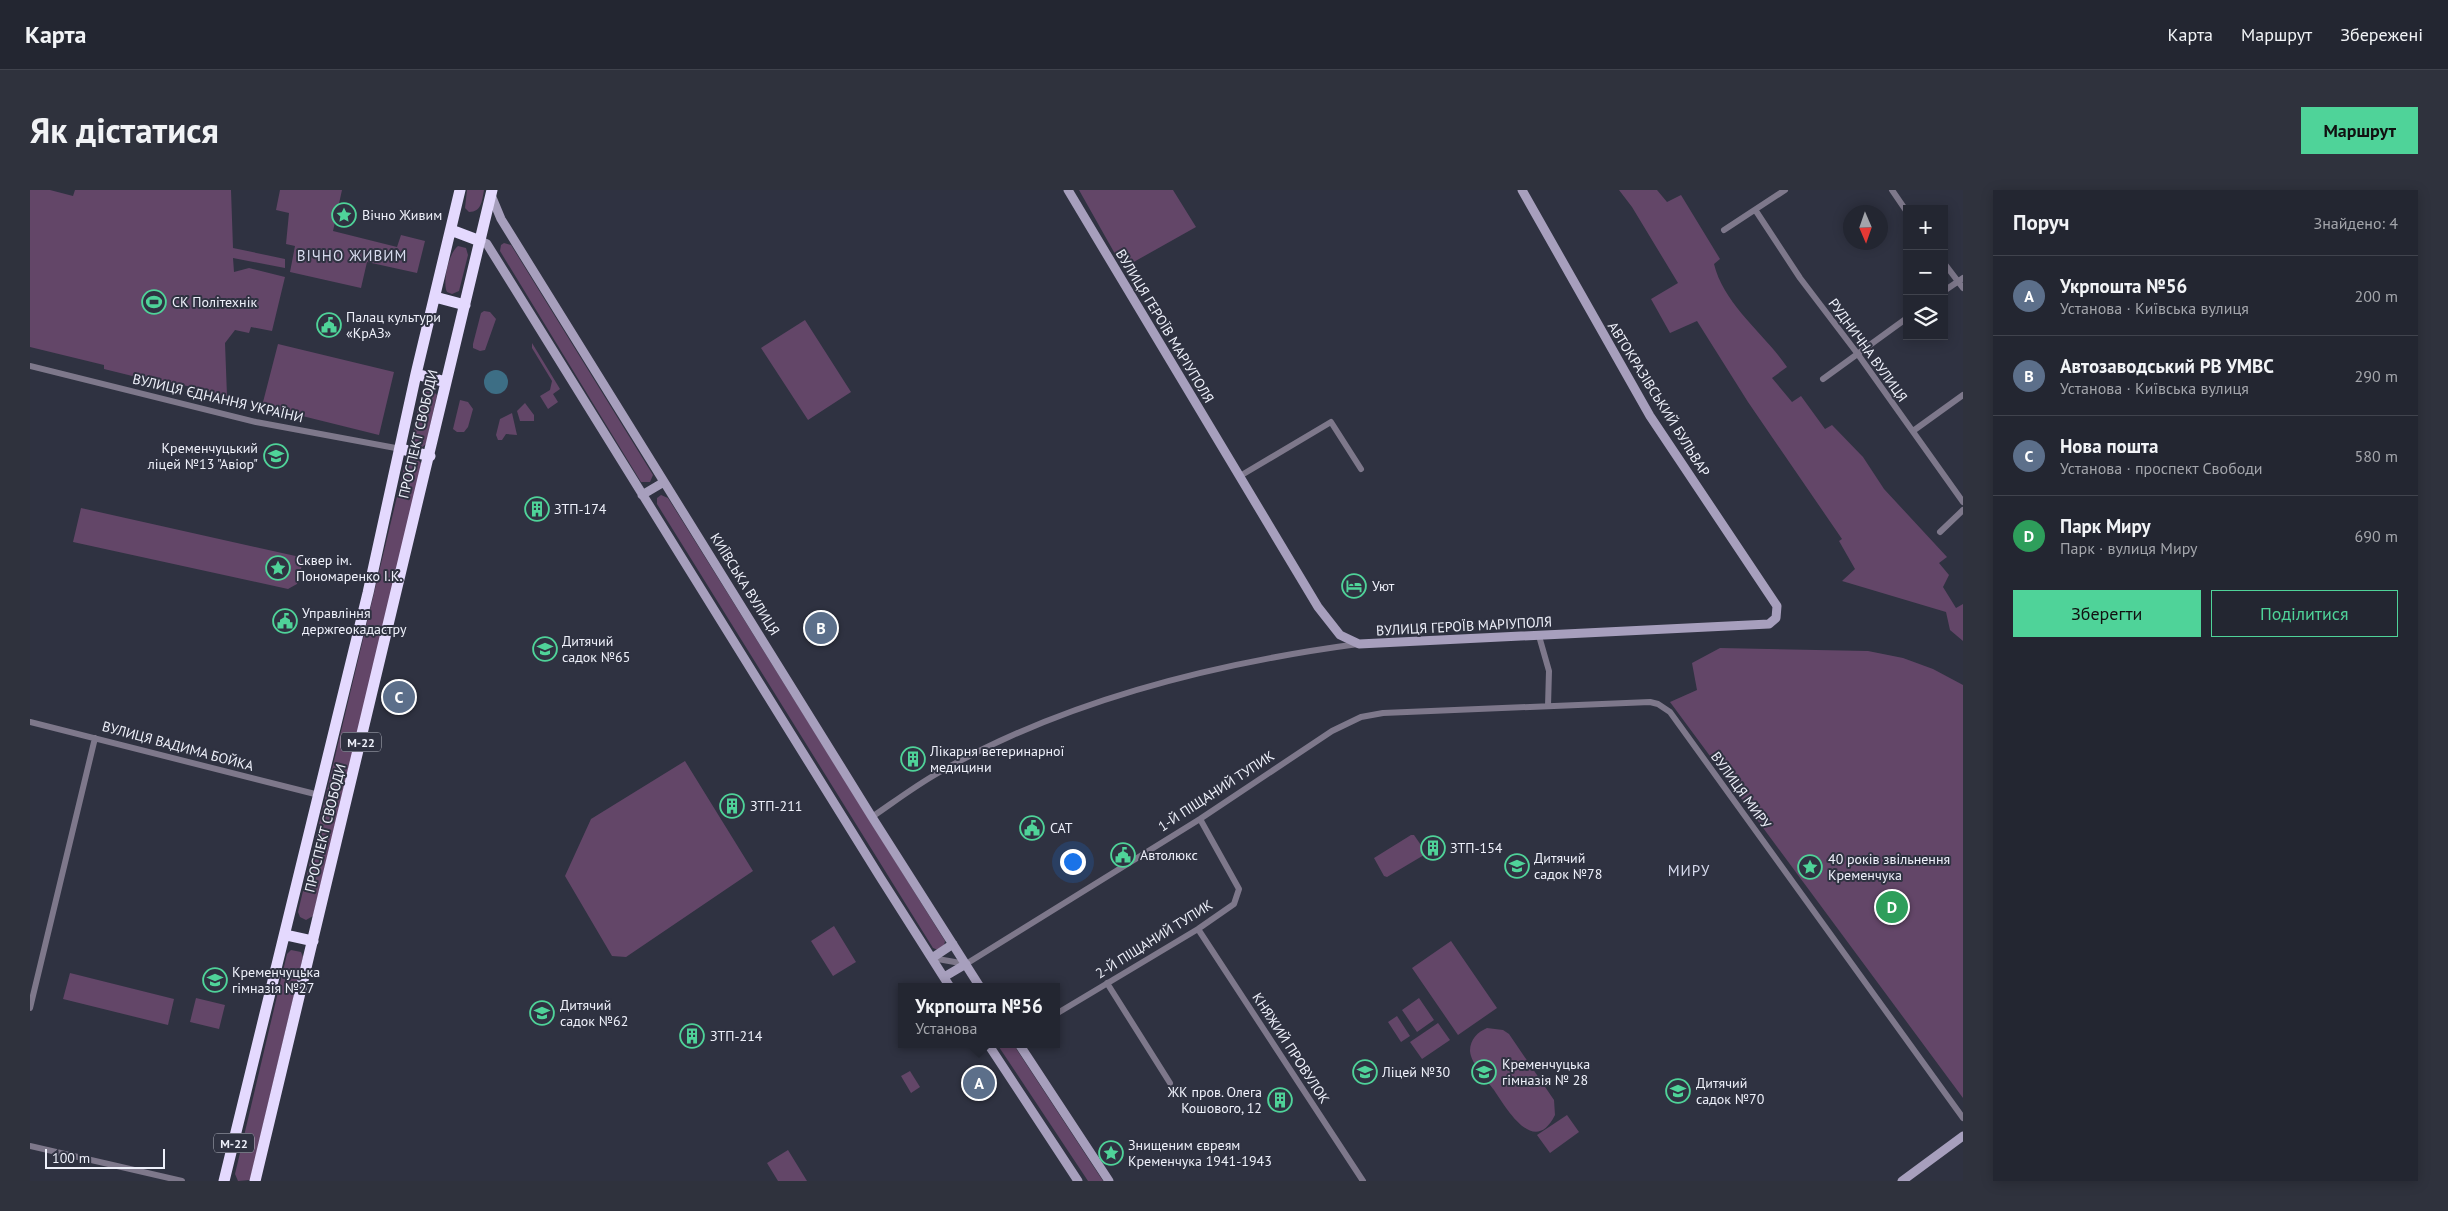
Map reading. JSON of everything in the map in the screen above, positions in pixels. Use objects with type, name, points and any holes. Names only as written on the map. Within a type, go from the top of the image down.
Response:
[{"type":"highway","name":"ПРОСПЕКТ СВОБОДИ","points":[[224,1181],[286,935],[460,190]]},
{"type":"highway","name":"ПРОСПЕКТ СВОБОДИ","points":[[255,1181],[351,784],[379,655],[430,456],[491,192]]},
{"type":"highway","points":[[451,230],[480,241]]},
{"type":"highway","points":[[434,297],[465,305]]},
{"type":"highway","points":[[416,374],[446,382]]},
{"type":"highway","points":[[401,449],[430,456]]},
{"type":"highway","points":[[286,935],[313,941]]},
{"type":"main road","name":"ВУЛИЦЯ ГЕРОЇВ МАРІУПОЛЯ","points":[[1068,190],[1330,625],[1340,635],[1359,644],[1761,626],[1769,624],[1776,618]]},
{"type":"main road","name":"АВТОКРАЗІВСЬКИЙ БУЛЬВАР","points":[[1522,190],[1650,416],[1777,606],[1776,618]]},
{"type":"main road","name":"КИЇВСЬКА ВУЛИЦЯ","points":[[491,192],[501,219],[872,817],[978,983]]},
{"type":"main road","points":[[480,241],[486,244],[947,983]]},
{"type":"main road","points":[[642,495],[664,482]]},
{"type":"main road","points":[[932,958],[954,944]]},
{"type":"main road","points":[[944,978],[966,964]]},
{"type":"main road","points":[[991,1048],[1078,1181]]},
{"type":"main road","points":[[1022,1048],[1110,1181]]},
{"type":"main road","points":[[1902,1181],[1963,1136]]},
{"type":"street","points":[[1724,230],[1756,211],[1785,190]]},
{"type":"street","points":[[1892,190],[1903,206]]},
{"type":"street","name":"РУДНИЧНА ВУЛИЦЯ","points":[[1756,211],[1800,278],[1857,353],[1963,502]]},
{"type":"street","points":[[1948,267],[1961,280],[1963,288]]},
{"type":"street","points":[[1948,288],[1961,280]]},
{"type":"street","points":[[1823,379],[1903,321]]},
{"type":"street","name":"ВУЛИЦЯ ЄДНАННЯ УКРАЇНИ","points":[[30,366],[256,422],[401,449]]},
{"type":"street","points":[[1913,431],[1963,395]]},
{"type":"street","points":[[1240,476],[1331,422],[1361,469]]},
{"type":"street","points":[[1940,532],[1963,510]]},
{"type":"street","points":[[1539,636],[1549,671],[1548,706]]},
{"type":"street","points":[[872,817],[960,761],[1040,724],[1104,699],[1264,661],[1359,644]]},
{"type":"street","name":"ВУЛИЦЯ МИРУ","points":[[1383,713],[1650,702],[1658,704],[1670,712],[1963,1118]]},
{"type":"street","name":"1-Й ПІЩАНИЙ ТУПИК","points":[[966,964],[1200,819],[1332,731],[1361,717],[1383,713]]},
{"type":"street","name":"ВУЛИЦЯ ВАДИМА БОЙКА","points":[[30,722],[318,795]]},
{"type":"street","points":[[30,1008],[96,738]]},
{"type":"street","name":"2-Й ПІЩАНИЙ ТУПИК","points":[[1060,1012],[1198,929],[1234,904],[1239,889],[1200,819]]},
{"type":"street","name":"КНЯЖИЙ ПРОВУЛОК","points":[[1198,929],[1363,1181]]},
{"type":"street","points":[[932,958],[966,964]]},
{"type":"street","points":[[1107,983],[1170,1083]]},
{"type":"street","points":[[30,1146],[182,1181]]},
{"type":"shaded area","name":"СК Політехнік","points":[[30,190],[50,190],[73,196],[75,190],[231,190],[233,248],[285,259],[285,268],[233,258],[234,272],[249,268],[285,277],[272,331],[251,327],[249,333],[235,330],[225,343],[227,396],[171,382],[169,385],[104,369],[104,365],[30,347]]},
{"type":"shaded area","points":[[280,190],[342,190],[333,231],[397,247],[401,235],[425,241],[417,273],[367,262],[361,288],[290,272],[295,246],[286,244],[289,213],[276,210]]},
{"type":"shaded area","points":[[467,190],[484,190],[481,205],[477,210],[469,212],[465,208]]},
{"type":"shaded area","points":[[1079,190],[1173,190],[1196,227],[1123,268]]},
{"type":"shaded area","points":[[1619,190],[1657,190],[1667,202],[1681,195],[1720,259],[1714,264],[1726,293],[1787,367],[1772,378],[1792,402],[1801,396],[1825,429],[1832,425],[1863,457],[1884,489],[1947,557],[1939,563],[1949,575],[1943,587],[1956,608],[1963,604],[1963,641],[1950,630],[1946,612],[1842,581],[1855,569],[1839,541],[1842,539],[1748,402],[1697,321],[1670,333],[1651,299],[1678,283],[1632,207]]},
{"type":"shaded area","points":[[504,243],[511,245],[653,475],[650,482],[641,482],[500,251],[501,245]]},
{"type":"shaded area","points":[[458,246],[466,248],[468,255],[459,291],[452,294],[447,292],[445,282],[449,261]]},
{"type":"shaded area","points":[[484,311],[490,312],[496,319],[485,350],[480,351],[473,348],[473,344],[481,313]]},
{"type":"shaded area","points":[[805,320],[851,392],[808,420],[761,348]]},
{"type":"shaded area","points":[[532,343],[560,389],[553,394],[558,402],[548,409],[540,396],[550,390],[552,381],[532,348]]},
{"type":"shaded area","points":[[278,344],[394,372],[379,435],[262,406]]},
{"type":"shaded area","points":[[432,390],[437,395],[426,444],[420,449],[416,448],[414,443],[419,404],[424,392]]},
{"type":"shaded area","points":[[460,400],[468,402],[473,409],[468,427],[464,432],[457,432],[453,429]]},
{"type":"shaded area","points":[[525,403],[534,415],[534,421],[520,421],[517,411]]},
{"type":"shaded area","points":[[512,413],[517,435],[506,434],[502,440],[498,440],[496,435],[500,419]]},
{"type":"shaded area","points":[[411,459],[417,459],[422,464],[313,916],[306,920],[300,917],[298,912],[405,463]]},
{"type":"shaded area","points":[[661,495],[668,498],[945,941],[944,946],[938,950],[933,948],[657,504],[657,498]]},
{"type":"shaded area","points":[[81,508],[300,557],[302,565],[297,584],[288,589],[73,542]]},
{"type":"shaded area","points":[[1720,648],[1868,651],[1903,658],[1933,669],[1963,685],[1963,1098],[1670,702],[1697,690],[1692,663]]},
{"type":"shaded area","points":[[685,761],[753,871],[626,957],[612,956],[565,876],[591,819]]},
{"type":"shaded area","points":[[1414,835],[1425,851],[1424,855],[1387,877],[1384,876],[1374,858]]},
{"type":"shaded area","points":[[834,926],[856,962],[833,976],[811,941]]},
{"type":"shaded area","points":[[1451,941],[1497,1008],[1458,1035],[1412,968]]},
{"type":"shaded area","points":[[291,950],[301,952],[303,957],[250,1180],[238,1181],[235,1174],[287,954]]},
{"type":"shaded area","points":[[70,973],[174,999],[168,1025],[63,999]]},
{"type":"shaded area","points":[[196,998],[225,1005],[219,1029],[190,1022]]},
{"type":"shaded area","points":[[1419,998],[1434,1020],[1417,1032],[1402,1010]]},
{"type":"shaded area","points":[[1397,1016],[1410,1036],[1401,1042],[1388,1022]]},
{"type":"shaded area","points":[[1438,1023],[1450,1040],[1422,1059],[1410,1042]]},
{"type":"shaded area","points":[[1487,1028],[1503,1030],[1509,1034],[1554,1100],[1555,1115],[1547,1127],[1538,1131],[1530,1131],[1522,1125],[1513,1117],[1479,1071],[1471,1056],[1471,1043],[1478,1034]]},
{"type":"shaded area","points":[[1000,1048],[1016,1048],[1103,1181],[1088,1181]]},
{"type":"shaded area","points":[[910,1071],[920,1087],[911,1093],[901,1076]]},
{"type":"shaded area","points":[[1567,1115],[1579,1132],[1550,1153],[1537,1135]]},
{"type":"shaded area","points":[[788,1150],[807,1181],[778,1181],[767,1163]]},
{"type":"water","points":[[491,370],[501,370],[508,377],[508,387],[501,394],[491,394],[484,387],[484,377]]},
{"type":"place","name":"Вічно Живим","points":[[344,215]]},
{"type":"place","name":"СК Політехнік","points":[[154,302]]},
{"type":"place","name":"Палац культури «КрАЗ»","points":[[329,325]]},
{"type":"place","name":"Кременчуцький ліцей №13 \"Авіор\"","points":[[276,456]]},
{"type":"place","name":"ЗТП-174","points":[[537,509]]},
{"type":"place","name":"Сквер ім. Пономаренко І.К.","points":[[278,568]]},
{"type":"place","name":"Уют","points":[[1354,586]]},
{"type":"place","name":"Управлiння держгеокадастру","points":[[285,621]]},
{"type":"place","name":"Автозаводський РВ УМВС","points":[[821,628]]},
{"type":"place","name":"Дитячий садок №65","points":[[545,649]]},
{"type":"place","name":"Нова пошта","points":[[399,697]]},
{"type":"place","name":"Лікарня ветеринарної медицини","points":[[913,759]]},
{"type":"place","name":"ЗТП-211","points":[[732,806]]},
{"type":"place","name":"САТ","points":[[1032,828]]},
{"type":"place","name":"ЗТП-154","points":[[1433,848]]},
{"type":"place","name":"Автолюкс","points":[[1123,855]]},
{"type":"place","name":"Дитячий садок №78","points":[[1517,866]]},
{"type":"place","name":"40 рокiв звiльнення Кременчука","points":[[1810,867]]},
{"type":"place","name":"Парк Миру","points":[[1892,907]]},
{"type":"place","name":"Кременчуцька гімназія №27","points":[[215,980]]},
{"type":"place","name":"Дитячий садок №62","points":[[542,1013]]},
{"type":"place","name":"ЗТП-214","points":[[692,1036]]},
{"type":"place","name":"Ліцей №30","points":[[1365,1072]]},
{"type":"place","name":"Кременчуцька гімназія № 28","points":[[1484,1072]]},
{"type":"place","name":"Укрпошта №56","points":[[979,1083]]},
{"type":"place","name":"Дитячий садок №70","points":[[1678,1091]]},
{"type":"place","name":"ЖК пров. Олега Кошового, 12","points":[[1280,1100]]},
{"type":"place","name":"Знищеним євреям Кременчука 1941-1943","points":[[1111,1153]]},
{"type":"district","name":"ВІЧНО ЖИВИМ","points":[[352,255]]},
{"type":"district","name":"МИРУ","points":[[1689,870]]}]
